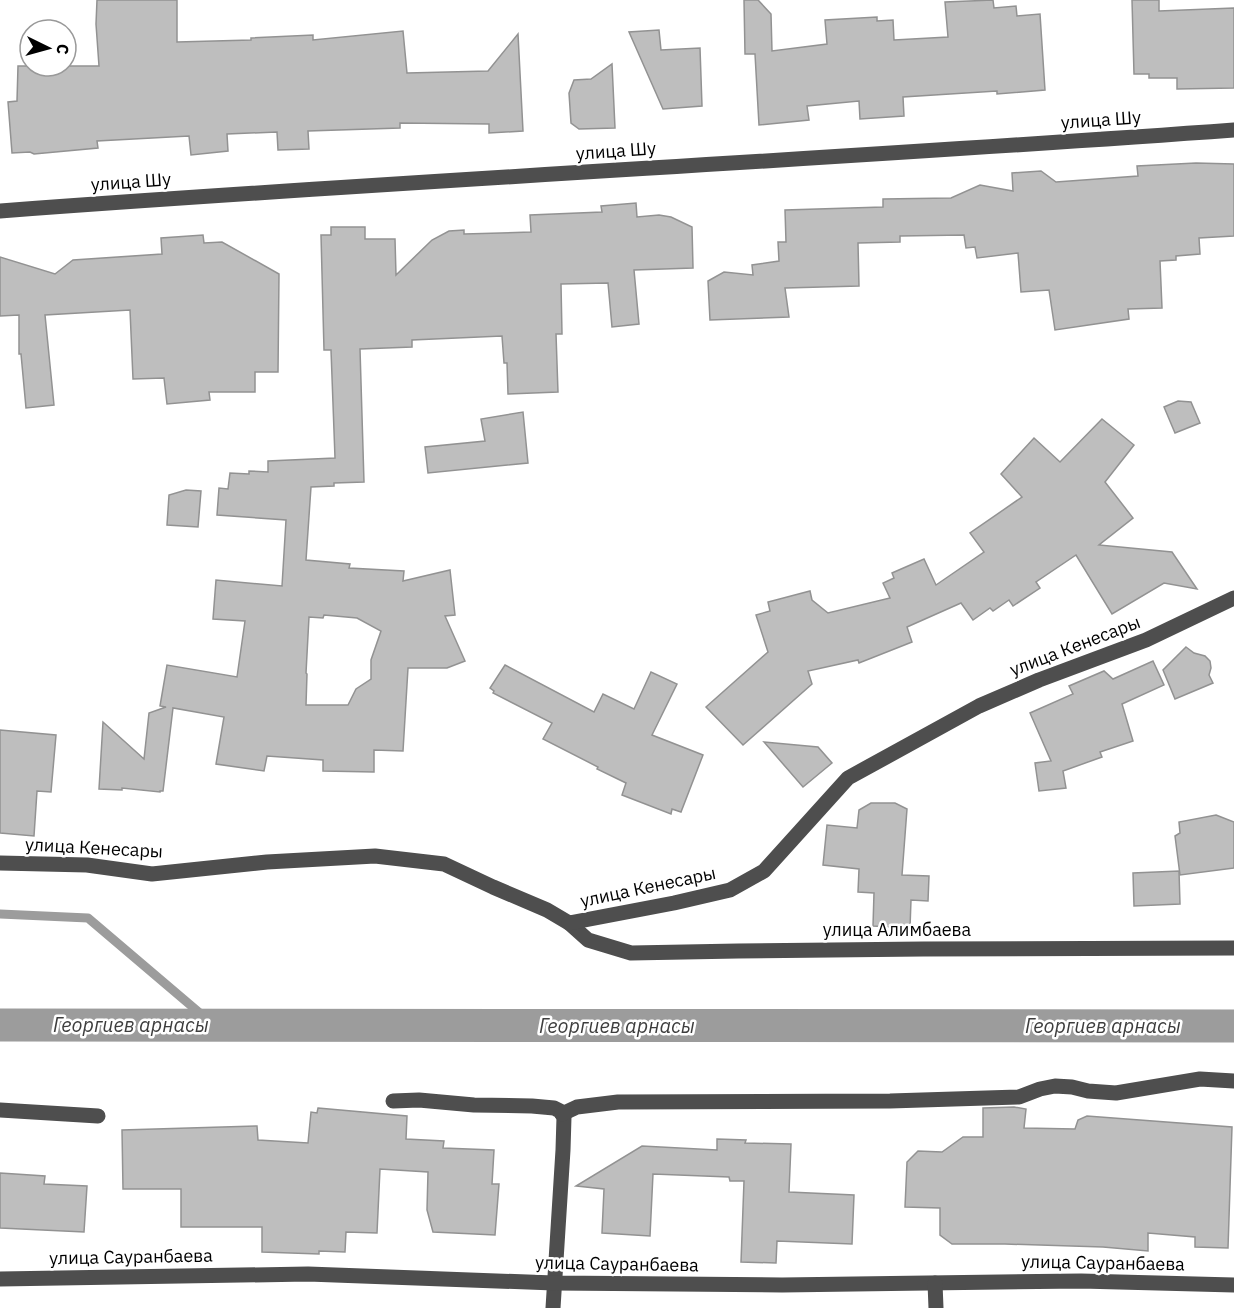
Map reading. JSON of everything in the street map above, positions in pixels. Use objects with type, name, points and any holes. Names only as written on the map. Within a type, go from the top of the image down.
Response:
[{"type":"street","name":"улица Шу","points":[[0,211],[1234,130]]},
{"type":"street","name":"улица Кенесары","points":[[0,863],[87,865],[152,874],[267,862],[375,856],[444,864],[493,888],[547,910],[569,923],[674,903],[730,890],[764,871],[848,778],[979,706],[1039,680],[1146,640],[1234,598]]},
{"type":"street","name":"улица Алимбаева","points":[[569,923],[588,940],[631,953],[889,949],[1234,948]]},
{"type":"street","points":[[562,1114],[577,1107],[618,1102],[1019,1098],[1040,1089],[1055,1086],[1116,1094],[1200,1079],[1234,1081]]},
{"type":"street","points":[[393,1101],[419,1100],[474,1105],[532,1106],[561,1111],[564,1117],[563,1150],[554,1308]]},
{"type":"street","points":[[0,1110],[98,1116]]},
{"type":"street","name":"улица Сауранбаева","points":[[0,1279],[308,1274],[554,1283],[782,1285],[1081,1281],[1234,1285]]},
{"type":"street","points":[[935,1283],[936,1308]]},
{"type":"building","points":[[97,0],[177,0],[177,42],[251,40],[251,38],[313,35],[313,40],[403,31],[407,73],[488,71],[518,34],[523,131],[489,133],[489,124],[400,123],[400,128],[308,131],[309,149],[278,150],[277,132],[227,134],[228,151],[191,155],[189,136],[97,141],[98,148],[34,154],[30,152],[12,153],[8,102],[17,101],[18,66],[18,78],[78,78],[78,66],[99,66]]},
{"type":"building","points":[[744,0],[758,0],[771,14],[772,51],[827,44],[825,20],[877,17],[877,21],[893,20],[894,40],[948,37],[945,2],[993,0],[994,8],[1016,6],[1017,16],[1040,14],[1045,90],[903,97],[904,116],[860,119],[859,101],[807,106],[809,120],[759,125],[755,54],[745,54]]},
{"type":"building","points":[[1132,0],[1159,0],[1159,11],[1234,8],[1234,88],[1177,89],[1177,78],[1149,78],[1149,74],[1134,74]]},
{"type":"building","points":[[659,30],[661,50],[700,48],[702,106],[663,109],[629,32]]},
{"type":"building","points":[[612,64],[615,128],[579,129],[571,123],[569,93],[574,80],[591,79]]},
{"type":"building","points":[[1234,164],[1234,236],[1199,238],[1200,254],[1176,256],[1176,260],[1160,261],[1162,308],[1128,309],[1129,319],[1055,330],[1049,290],[1021,292],[1018,253],[977,258],[975,247],[966,248],[964,235],[900,236],[900,242],[858,243],[859,286],[785,288],[789,317],[710,320],[708,281],[724,272],[753,275],[752,265],[779,261],[778,242],[786,242],[785,210],[883,207],[883,199],[951,198],[980,185],[1013,191],[1012,173],[1041,171],[1056,182],[1138,176],[1137,166]]},
{"type":"building","points":[[636,203],[637,217],[659,215],[671,217],[692,227],[693,268],[634,270],[639,324],[612,327],[608,283],[561,284],[562,334],[556,334],[558,392],[508,394],[507,363],[504,363],[502,336],[412,340],[412,347],[360,349],[364,482],[334,483],[334,486],[311,487],[306,560],[350,564],[349,568],[404,571],[403,581],[450,570],[455,615],[445,616],[465,661],[447,668],[408,668],[403,751],[374,750],[374,772],[323,771],[323,760],[267,756],[264,771],[216,764],[224,717],[173,708],[163,791],[99,789],[103,722],[144,759],[149,713],[166,707],[160,706],[167,665],[237,677],[245,621],[213,619],[216,580],[282,586],[286,520],[217,515],[219,488],[228,489],[230,473],[268,472],[268,461],[335,458],[331,350],[324,350],[321,235],[331,235],[331,227],[365,227],[365,239],[395,239],[396,275],[432,240],[449,231],[464,230],[464,234],[531,232],[530,215],[602,212],[601,206]],"holes":[[[324,615],[357,618],[381,631],[371,660],[371,679],[356,689],[348,705],[306,705],[309,617],[323,618]]]},
{"type":"building","points":[[203,235],[204,243],[222,242],[279,274],[278,372],[255,372],[255,392],[209,392],[210,400],[167,404],[164,378],[133,379],[130,310],[45,315],[54,405],[26,408],[21,354],[19,354],[19,315],[0,316],[0,257],[55,274],[73,260],[162,254],[161,238]]},
{"type":"building","points":[[1178,401],[1191,402],[1200,423],[1175,433],[1164,407]]},
{"type":"building","points":[[523,412],[528,463],[428,473],[425,447],[485,441],[481,419]]},
{"type":"building","points":[[1102,419],[1134,445],[1105,482],[1133,518],[1099,545],[1172,552],[1197,589],[1164,583],[1112,614],[1076,555],[1036,582],[1040,588],[1013,606],[1009,600],[993,611],[990,608],[973,620],[961,603],[907,627],[912,642],[859,663],[858,660],[808,671],[812,684],[743,745],[706,707],[768,652],[756,615],[770,611],[768,602],[810,591],[812,600],[828,613],[890,598],[883,583],[894,578],[892,573],[924,559],[936,585],[984,552],[970,533],[1022,497],[1001,474],[1034,438],[1060,462]]},
{"type":"building","points":[[186,490],[201,491],[198,527],[167,525],[169,495]]},
{"type":"building","points":[[1186,647],[1210,661],[1209,675],[1213,683],[1175,699],[1163,670]]},
{"type":"building","points":[[1153,661],[1164,685],[1122,704],[1133,741],[1100,752],[1102,757],[1063,771],[1066,788],[1039,791],[1035,763],[1051,761],[1030,713],[1073,694],[1069,686],[1104,671],[1113,679]]},
{"type":"building","points":[[505,665],[594,712],[603,694],[634,709],[651,672],[677,684],[652,735],[703,755],[681,812],[672,809],[671,814],[622,795],[626,783],[543,739],[552,723],[493,693],[494,691],[490,688]]},
{"type":"building","points":[[0,730],[56,735],[51,792],[37,791],[34,836],[0,833]]},
{"type":"building","points":[[764,742],[818,747],[832,763],[803,787]]},
{"type":"building","points":[[871,803],[895,803],[907,809],[902,875],[929,876],[928,901],[911,900],[910,928],[873,926],[874,893],[858,892],[859,869],[823,865],[827,825],[857,828],[859,810]]},
{"type":"building","points":[[1216,815],[1234,822],[1234,868],[1180,875],[1175,836],[1180,833],[1179,822]]},
{"type":"building","points":[[1179,871],[1180,904],[1134,906],[1133,873]]},
{"type":"building","points":[[318,1108],[407,1116],[406,1139],[444,1141],[443,1148],[494,1150],[492,1184],[499,1184],[495,1235],[433,1232],[427,1210],[428,1172],[380,1169],[377,1233],[346,1232],[345,1252],[319,1251],[319,1254],[262,1252],[262,1227],[181,1227],[181,1189],[123,1189],[122,1130],[257,1126],[258,1140],[308,1143],[311,1112],[317,1113]]},
{"type":"building","points":[[983,1108],[1026,1109],[1024,1128],[1075,1129],[1078,1120],[1087,1116],[1232,1127],[1228,1248],[1195,1247],[1195,1237],[1148,1233],[1148,1251],[1103,1247],[952,1244],[940,1235],[940,1208],[905,1207],[907,1162],[918,1151],[942,1152],[963,1137],[983,1137]]},
{"type":"building","points":[[717,1139],[746,1140],[745,1143],[791,1144],[789,1192],[854,1195],[852,1244],[777,1241],[776,1263],[741,1262],[744,1181],[730,1181],[729,1177],[653,1174],[650,1236],[602,1233],[604,1189],[576,1186],[642,1146],[717,1150]]},
{"type":"building","points":[[0,1173],[45,1176],[44,1184],[87,1186],[84,1232],[0,1228]]},
{"type":"waterway","points":[[0,914],[88,918],[215,1026]]},
{"type":"waterway","name":"Георгиев арнасы","points":[[0,1025],[1234,1026]]}]
